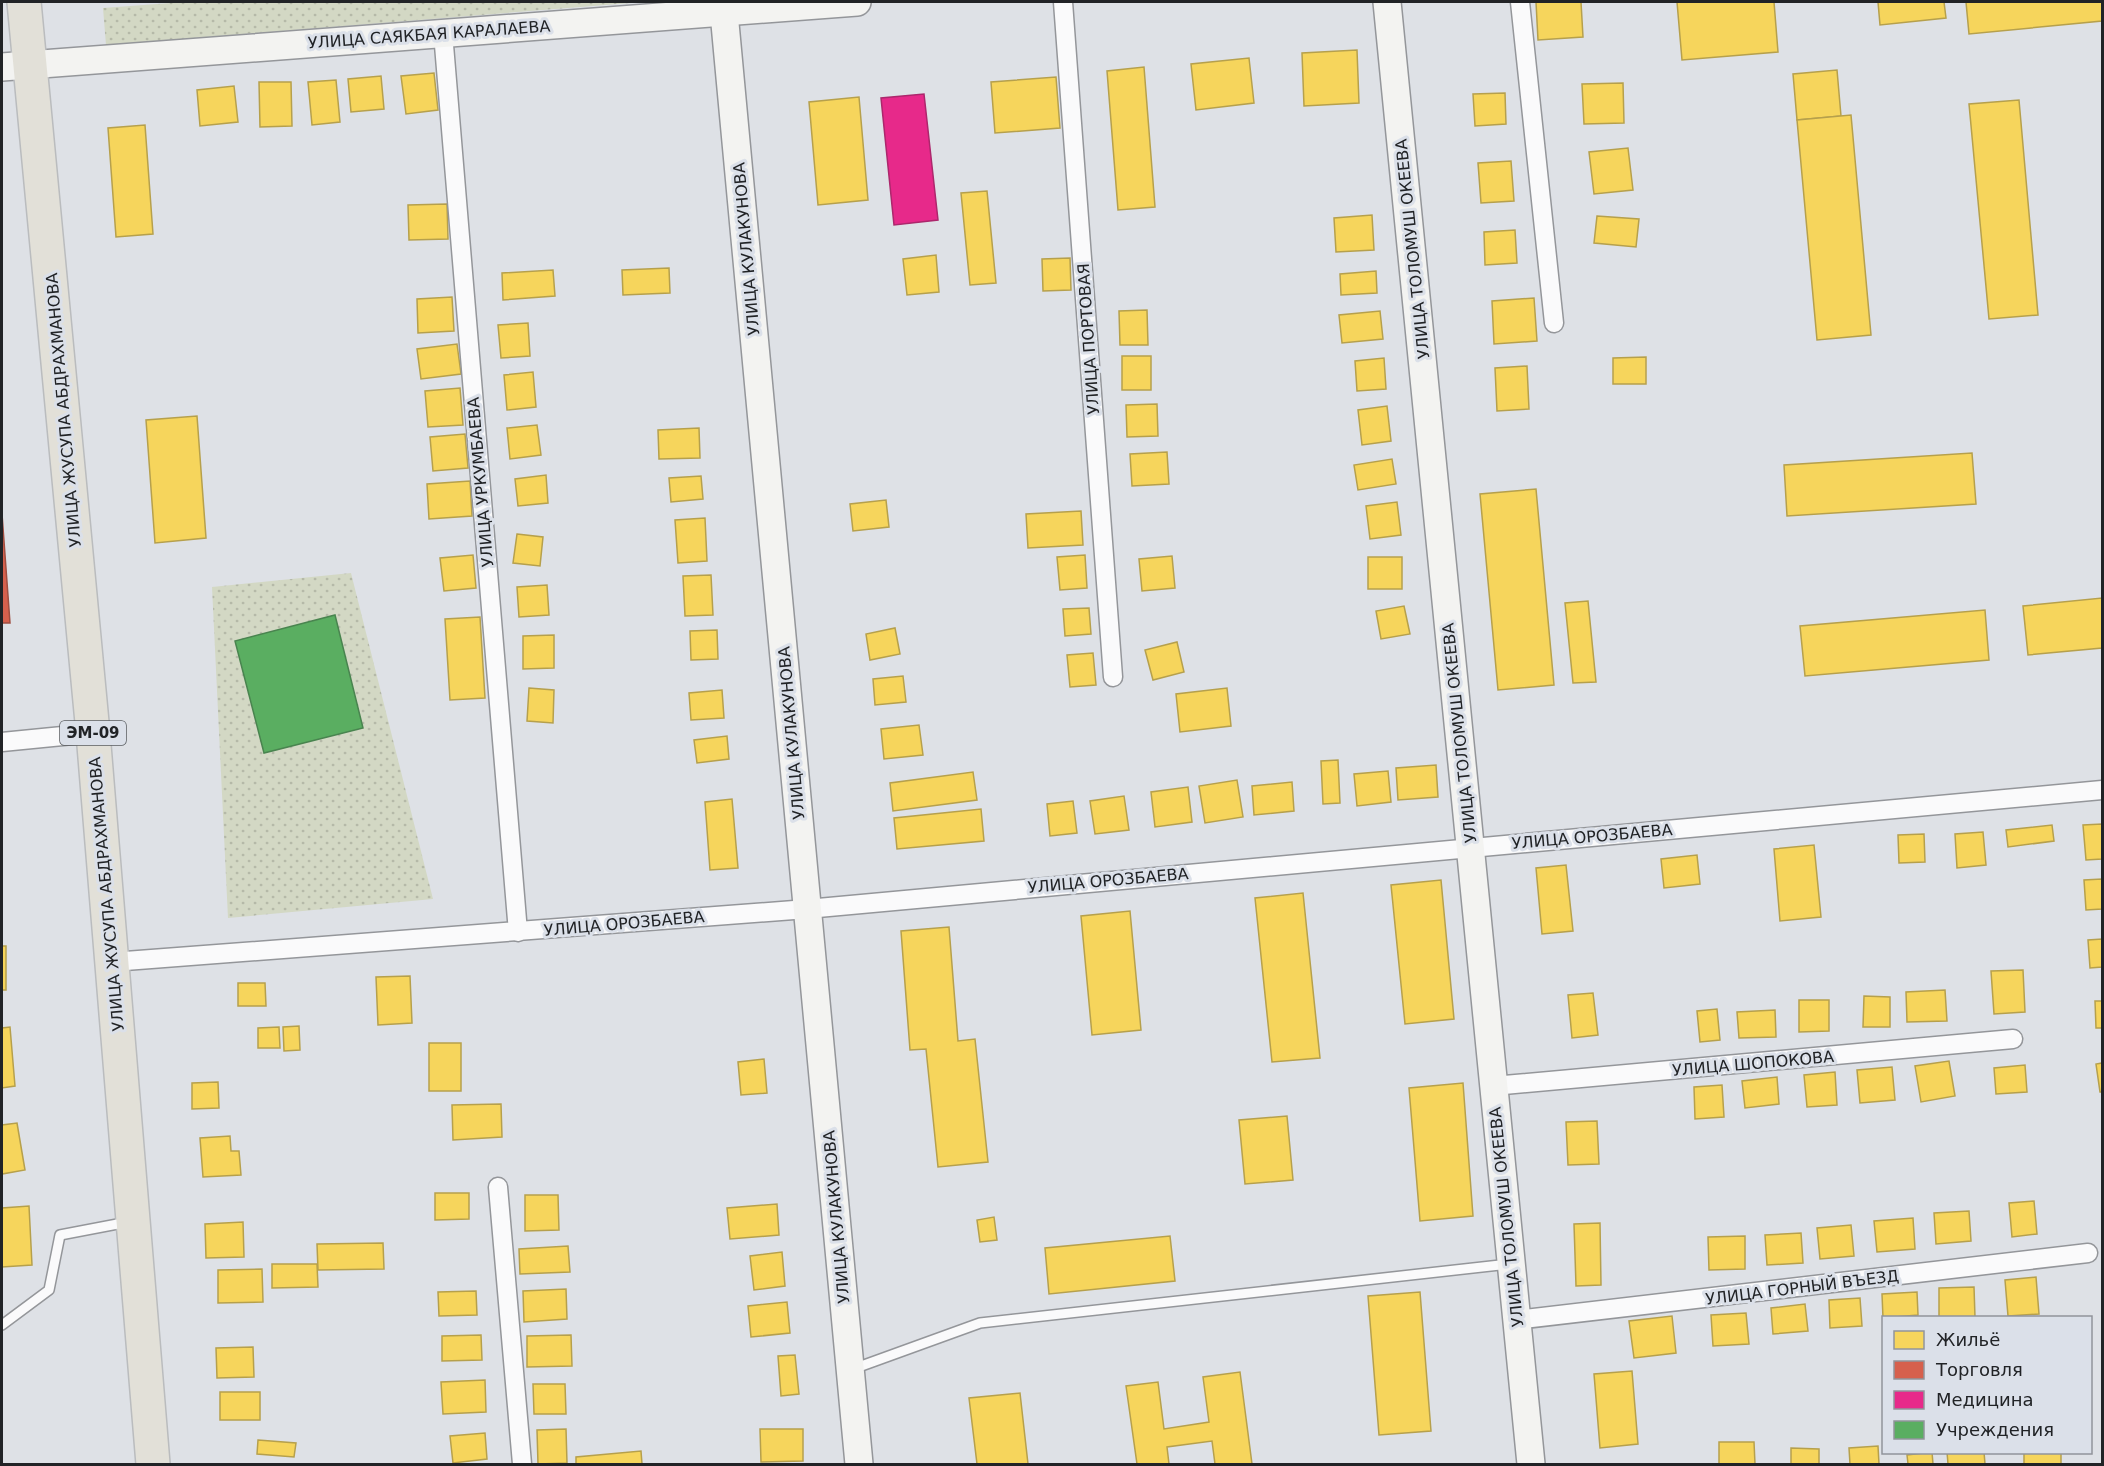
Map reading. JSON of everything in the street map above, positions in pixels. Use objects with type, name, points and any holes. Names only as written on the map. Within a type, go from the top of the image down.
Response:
[{"type":"highway","name":"УЛИЦА ЖУСУПА АБДРАХМАНОВА","points":[[24,2],[16,66],[93,733],[153,1464]]},
{"type":"street","name":"УЛИЦА САЯКБАЯ КАРАЛАЕВА","points":[[16,66],[443,33],[723,7],[857,2]]},
{"type":"street","name":"УЛИЦА ПОРТОВАЯ","points":[[1063,2],[1113,677]]},
{"type":"street","name":"УЛИЦА ТОЛОМУШ ОКЕЕВА","points":[[1387,2],[1531,1464]]},
{"type":"street","points":[[1520,2],[1554,322]]},
{"type":"street","name":"УЛИЦА КУЛАКУНОВА","points":[[723,7],[859,1464]]},
{"type":"street","name":"УЛИЦА УРКУМБАЕВА","points":[[443,33],[518,932]]},
{"type":"street","points":[[2,741],[93,733]]},
{"type":"street","name":"УЛИЦА ОРОЗБАЕВА","points":[[112,962],[807,909],[1470,846],[2103,790]]},
{"type":"street","name":"УЛИЦА ШОПОКОВА","points":[[1493,1086],[2013,1039]]},
{"type":"street","points":[[498,1187],[522,1464]]},
{"type":"street","name":"УЛИЦА ГОРНЫЙ ВЪЕЗД","points":[[1516,1320],[2088,1253]]},
{"type":"lane","points":[[2,1325],[49,1290],[60,1235],[133,1221]]},
{"type":"lane","points":[[850,1370],[980,1323],[1511,1264]]},
{"type":"green space","points":[[184,2],[644,2],[106,45],[103,8]]},
{"type":"green space","points":[[351,573],[433,899],[228,918],[212,587]]},
{"type":"building: Жильё","points":[[1536,2],[1581,2],[1583,37],[1538,40]]},
{"type":"building: Жильё","points":[[1677,2],[1774,2],[1778,52],[1682,60]]},
{"type":"building: Жильё","points":[[1878,2],[1944,2],[1946,18],[1880,25]]},
{"type":"building: Жильё","points":[[1966,2],[2102,2],[2102,21],[1969,34]]},
{"type":"building: Жильё","points":[[1357,50],[1359,103],[1304,106],[1302,53]]},
{"type":"building: Жильё","points":[[1249,58],[1254,103],[1196,110],[1191,64]]},
{"type":"building: Жильё","points":[[1144,67],[1155,207],[1118,210],[1107,71]]},
{"type":"building: Жильё","points":[[1837,70],[1841,116],[1797,120],[1793,74]]},
{"type":"building: Жильё","points":[[434,73],[438,110],[406,114],[401,76]]},
{"type":"building: Жильё","points":[[381,76],[384,109],[351,112],[348,79]]},
{"type":"building: Жильё","points":[[1056,77],[1060,128],[995,133],[991,82]]},
{"type":"building: Жильё","points":[[336,80],[340,122],[312,125],[308,82]]},
{"type":"building: Жильё","points":[[259,82],[291,82],[292,126],[260,127]]},
{"type":"building: Жильё","points":[[1623,83],[1624,123],[1584,124],[1582,84]]},
{"type":"building: Жильё","points":[[234,86],[238,122],[200,126],[197,90]]},
{"type":"building: Жильё","points":[[1505,93],[1506,124],[1475,126],[1473,94]]},
{"type":"building: Жильё","points":[[859,97],[868,200],[818,205],[809,102]]},
{"type":"building: Жильё","points":[[2019,100],[2038,315],[1989,319],[1969,104]]},
{"type":"building: Жильё","points":[[1851,115],[1871,335],[1817,340],[1797,120]]},
{"type":"building: Жильё","points":[[145,125],[153,234],[116,237],[108,128]]},
{"type":"building: Жильё","points":[[1628,148],[1633,190],[1594,194],[1589,152]]},
{"type":"building: Жильё","points":[[1511,161],[1514,201],[1481,203],[1478,163]]},
{"type":"building: Жильё","points":[[987,191],[996,283],[970,285],[961,193]]},
{"type":"building: Жильё","points":[[447,204],[448,239],[409,240],[408,205]]},
{"type":"building: Жильё","points":[[1372,215],[1374,250],[1336,252],[1334,218]]},
{"type":"building: Жильё","points":[[1597,216],[1639,219],[1636,247],[1594,243]]},
{"type":"building: Жильё","points":[[1515,230],[1517,263],[1485,265],[1484,232]]},
{"type":"building: Жильё","points":[[936,255],[939,292],[907,295],[903,259]]},
{"type":"building: Жильё","points":[[1070,258],[1071,290],[1043,291],[1042,259]]},
{"type":"building: Жильё","points":[[669,268],[670,293],[623,295],[622,270]]},
{"type":"building: Жильё","points":[[553,270],[555,296],[503,300],[502,273]]},
{"type":"building: Жильё","points":[[1376,271],[1377,293],[1341,295],[1340,274]]},
{"type":"building: Жильё","points":[[452,297],[454,331],[418,333],[417,299]]},
{"type":"building: Жильё","points":[[1534,298],[1537,341],[1494,344],[1492,301]]},
{"type":"building: Жильё","points":[[1147,310],[1148,345],[1120,345],[1119,311]]},
{"type":"building: Жильё","points":[[1380,311],[1383,339],[1342,343],[1339,315]]},
{"type":"building: Жильё","points":[[528,323],[530,356],[501,358],[498,325]]},
{"type":"building: Жильё","points":[[457,344],[461,374],[421,379],[417,349]]},
{"type":"building: Жильё","points":[[1122,356],[1151,356],[1151,390],[1122,390]]},
{"type":"building: Жильё","points":[[1646,357],[1646,384],[1613,384],[1613,358]]},
{"type":"building: Жильё","points":[[1384,358],[1386,389],[1357,391],[1355,361]]},
{"type":"building: Жильё","points":[[1527,366],[1529,409],[1497,411],[1495,368]]},
{"type":"building: Жильё","points":[[533,372],[536,407],[507,410],[504,375]]},
{"type":"building: Жильё","points":[[460,388],[463,425],[428,427],[425,391]]},
{"type":"building: Жильё","points":[[1157,404],[1158,436],[1127,437],[1126,405]]},
{"type":"building: Жильё","points":[[1387,406],[1391,441],[1362,445],[1358,410]]},
{"type":"building: Жильё","points":[[197,416],[206,538],[155,543],[146,420]]},
{"type":"building: Жильё","points":[[537,425],[541,455],[510,459],[507,428]]},
{"type":"building: Жильё","points":[[699,428],[700,458],[659,459],[658,430]]},
{"type":"building: Жильё","points":[[465,434],[468,468],[433,471],[430,437]]},
{"type":"building: Жильё","points":[[1167,452],[1169,484],[1132,486],[1130,454]]},
{"type":"building: Жильё","points":[[1972,453],[1976,504],[1787,516],[1784,465]]},
{"type":"building: Жильё","points":[[1392,459],[1396,484],[1358,490],[1354,465]]},
{"type":"building: Жильё","points":[[546,475],[548,503],[518,506],[515,479]]},
{"type":"building: Жильё","points":[[701,476],[703,499],[671,502],[669,478]]},
{"type":"building: Жильё","points":[[470,481],[472,516],[429,519],[427,484]]},
{"type":"building: Жильё","points":[[1536,489],[1554,685],[1498,690],[1480,494]]},
{"type":"building: Жильё","points":[[886,500],[889,527],[853,531],[850,504]]},
{"type":"building: Жильё","points":[[1397,502],[1401,535],[1370,539],[1366,506]]},
{"type":"building: Жильё","points":[[1081,511],[1083,545],[1028,548],[1026,514]]},
{"type":"building: Жильё","points":[[705,518],[707,561],[678,563],[675,520]]},
{"type":"building: Жильё","points":[[517,534],[543,537],[540,566],[513,563]]},
{"type":"building: Жильё","points":[[473,555],[476,588],[444,591],[440,558]]},
{"type":"building: Жильё","points":[[1085,555],[1087,588],[1060,590],[1057,557]]},
{"type":"building: Жильё","points":[[1172,556],[1175,588],[1142,591],[1139,559]]},
{"type":"building: Жильё","points":[[1368,557],[1402,557],[1402,589],[1368,589]]},
{"type":"building: Жильё","points":[[711,575],[713,615],[685,616],[683,576]]},
{"type":"building: Жильё","points":[[547,585],[549,615],[519,617],[517,587]]},
{"type":"building: Жильё","points":[[2102,598],[2102,648],[2028,655],[2023,606]]},
{"type":"building: Жильё","points":[[1588,601],[1596,682],[1573,683],[1565,603]]},
{"type":"building: Жильё","points":[[1404,606],[1410,634],[1381,639],[1376,611]]},
{"type":"building: Жильё","points":[[1089,608],[1091,634],[1065,636],[1063,609]]},
{"type":"building: Жильё","points":[[1985,610],[1989,660],[1805,676],[1800,626]]},
{"type":"building: Жильё","points":[[480,617],[485,698],[450,700],[445,619]]},
{"type":"building: Жильё","points":[[895,628],[900,654],[870,660],[866,634]]},
{"type":"building: Жильё","points":[[717,630],[718,659],[691,660],[690,631]]},
{"type":"building: Жильё","points":[[554,635],[554,668],[523,669],[523,636]]},
{"type":"building: Жильё","points":[[1177,642],[1184,672],[1153,680],[1145,650]]},
{"type":"building: Жильё","points":[[1093,653],[1096,685],[1070,687],[1067,655]]},
{"type":"building: Жильё","points":[[903,676],[906,702],[875,705],[873,679]]},
{"type":"building: Жильё","points":[[529,688],[554,690],[553,723],[527,721]]},
{"type":"building: Жильё","points":[[1227,688],[1231,726],[1180,732],[1176,694]]},
{"type":"building: Жильё","points":[[722,690],[724,718],[691,720],[689,693]]},
{"type":"building: Жильё","points":[[919,725],[923,755],[884,759],[881,729]]},
{"type":"building: Жильё","points":[[727,736],[729,759],[697,763],[694,740]]},
{"type":"building: Жильё","points":[[1338,760],[1340,803],[1323,804],[1321,761]]},
{"type":"building: Жильё","points":[[1436,765],[1438,797],[1398,800],[1396,768]]},
{"type":"building: Жильё","points":[[1388,771],[1391,802],[1357,806],[1354,774]]},
{"type":"building: Жильё","points":[[973,772],[977,800],[893,811],[890,783]]},
{"type":"building: Жильё","points":[[1237,780],[1243,817],[1205,823],[1199,786]]},
{"type":"building: Жильё","points":[[1292,782],[1294,811],[1254,815],[1252,786]]},
{"type":"building: Жильё","points":[[1188,787],[1192,822],[1155,827],[1151,792]]},
{"type":"building: Жильё","points":[[1124,796],[1129,830],[1095,834],[1090,801]]},
{"type":"building: Жильё","points":[[732,799],[738,868],[710,870],[705,802]]},
{"type":"building: Жильё","points":[[1073,801],[1077,833],[1050,836],[1047,804]]},
{"type":"building: Жильё","points":[[981,809],[984,841],[897,849],[894,818]]},
{"type":"building: Жильё","points":[[2102,824],[2102,859],[2086,860],[2083,825]]},
{"type":"building: Жильё","points":[[2052,825],[2054,841],[2008,847],[2006,830]]},
{"type":"building: Жильё","points":[[1983,832],[1986,865],[1957,868],[1955,834]]},
{"type":"building: Жильё","points":[[1924,834],[1925,862],[1899,863],[1898,835]]},
{"type":"building: Жильё","points":[[1814,845],[1821,917],[1780,921],[1774,849]]},
{"type":"building: Жильё","points":[[1697,855],[1700,884],[1664,888],[1661,859]]},
{"type":"building: Жильё","points":[[1566,865],[1573,931],[1542,934],[1536,868]]},
{"type":"building: Жильё","points":[[2102,879],[2102,909],[2086,910],[2084,880]]},
{"type":"building: Жильё","points":[[1441,880],[1454,1019],[1405,1024],[1391,885]]},
{"type":"building: Жильё","points":[[1303,893],[1320,1058],[1272,1062],[1255,898]]},
{"type":"building: Жильё","points":[[1130,911],[1141,1030],[1092,1035],[1081,916]]},
{"type":"building: Жильё","points":[[949,927],[958,1041],[975,1039],[988,1162],[938,1167],[926,1049],[910,1050],[901,931]]},
{"type":"building: Жильё","points":[[2102,939],[2102,967],[2090,968],[2088,940]]},
{"type":"building: Жильё","points":[[2,946],[6,946],[6,990],[2,990]]},
{"type":"building: Жильё","points":[[2023,970],[2025,1012],[1994,1014],[1991,971]]},
{"type":"building: Жильё","points":[[410,976],[412,1023],[378,1025],[376,977]]},
{"type":"building: Жильё","points":[[238,983],[265,983],[266,1006],[238,1006]]},
{"type":"building: Жильё","points":[[1945,990],[1947,1021],[1907,1022],[1906,992]]},
{"type":"building: Жильё","points":[[1593,993],[1598,1035],[1572,1038],[1568,995]]},
{"type":"building: Жильё","points":[[1864,996],[1890,997],[1890,1027],[1863,1027]]},
{"type":"building: Жильё","points":[[1799,1000],[1829,1000],[1829,1031],[1799,1032]]},
{"type":"building: Жильё","points":[[2095,1001],[2102,1001],[2102,1028],[2096,1028]]},
{"type":"building: Жильё","points":[[1717,1009],[1720,1040],[1700,1042],[1697,1011]]},
{"type":"building: Жильё","points":[[1775,1010],[1776,1037],[1739,1038],[1737,1012]]},
{"type":"building: Жильё","points":[[299,1026],[300,1050],[284,1051],[283,1027]]},
{"type":"building: Жильё","points":[[10,1027],[15,1086],[2,1088],[2,1028]]},
{"type":"building: Жильё","points":[[279,1027],[280,1048],[258,1048],[258,1028]]},
{"type":"building: Жильё","points":[[429,1043],[461,1043],[461,1091],[429,1091]]},
{"type":"building: Жильё","points":[[764,1059],[767,1093],[741,1095],[738,1062]]},
{"type":"building: Жильё","points":[[1949,1061],[1955,1096],[1921,1102],[1915,1066]]},
{"type":"building: Жильё","points":[[2102,1063],[2102,1092],[2100,1092],[2096,1064]]},
{"type":"building: Жильё","points":[[2025,1065],[2027,1092],[1996,1094],[1994,1068]]},
{"type":"building: Жильё","points":[[1892,1067],[1895,1100],[1860,1103],[1857,1070]]},
{"type":"building: Жильё","points":[[1835,1072],[1837,1105],[1807,1107],[1804,1075]]},
{"type":"building: Жильё","points":[[1777,1077],[1779,1104],[1745,1108],[1742,1081]]},
{"type":"building: Жильё","points":[[218,1082],[219,1108],[192,1109],[192,1083]]},
{"type":"building: Жильё","points":[[1463,1083],[1473,1216],[1420,1221],[1409,1088]]},
{"type":"building: Жильё","points":[[1722,1085],[1724,1117],[1695,1119],[1694,1087]]},
{"type":"building: Жильё","points":[[501,1104],[502,1137],[453,1140],[452,1105]]},
{"type":"building: Жильё","points":[[1287,1116],[1293,1180],[1245,1184],[1239,1120]]},
{"type":"building: Жильё","points":[[1597,1121],[1599,1164],[1568,1165],[1566,1122]]},
{"type":"building: Жильё","points":[[17,1123],[25,1170],[2,1174],[2,1125]]},
{"type":"building: Жильё","points":[[230,1136],[231,1151],[239,1151],[241,1175],[203,1177],[200,1138]]},
{"type":"building: Жильё","points":[[435,1193],[469,1193],[469,1219],[435,1220]]},
{"type":"building: Жильё","points":[[525,1195],[558,1195],[559,1230],[525,1231]]},
{"type":"building: Жильё","points":[[2034,1201],[2037,1234],[2012,1237],[2009,1203]]},
{"type":"building: Жильё","points":[[777,1204],[779,1235],[730,1239],[727,1208]]},
{"type":"building: Жильё","points":[[29,1206],[32,1265],[2,1267],[2,1208]]},
{"type":"building: Жильё","points":[[1969,1211],[1971,1241],[1936,1244],[1934,1213]]},
{"type":"building: Жильё","points":[[994,1217],[997,1240],[980,1242],[977,1220]]},
{"type":"building: Жильё","points":[[1913,1218],[1915,1249],[1877,1252],[1874,1221]]},
{"type":"building: Жильё","points":[[243,1222],[244,1257],[206,1258],[205,1224]]},
{"type":"building: Жильё","points":[[1600,1223],[1601,1285],[1576,1286],[1574,1224]]},
{"type":"building: Жильё","points":[[1851,1225],[1854,1256],[1820,1259],[1817,1228]]},
{"type":"building: Жильё","points":[[1801,1233],[1803,1263],[1767,1265],[1765,1235]]},
{"type":"building: Жильё","points":[[1170,1236],[1175,1281],[1049,1294],[1045,1248]]},
{"type":"building: Жильё","points":[[1745,1236],[1745,1269],[1709,1270],[1708,1237]]},
{"type":"building: Жильё","points":[[383,1243],[384,1269],[318,1270],[317,1244]]},
{"type":"building: Жильё","points":[[568,1246],[570,1272],[520,1274],[519,1249]]},
{"type":"building: Жильё","points":[[782,1252],[785,1286],[754,1290],[750,1256]]},
{"type":"building: Жильё","points":[[272,1264],[317,1264],[318,1287],[272,1288]]},
{"type":"building: Жильё","points":[[262,1269],[263,1302],[218,1303],[218,1270]]},
{"type":"building: Жильё","points":[[2036,1277],[2039,1314],[2008,1316],[2005,1280]]},
{"type":"building: Жильё","points":[[1974,1287],[1975,1316],[1939,1316],[1939,1288]]},
{"type":"building: Жильё","points":[[566,1289],[567,1319],[524,1322],[523,1291]]},
{"type":"building: Жильё","points":[[476,1291],[477,1315],[439,1316],[438,1292]]},
{"type":"building: Жильё","points":[[1420,1292],[1431,1431],[1379,1435],[1368,1296]]},
{"type":"building: Жильё","points":[[1917,1292],[1918,1315],[1883,1316],[1882,1294]]},
{"type":"building: Жильё","points":[[1860,1298],[1862,1326],[1830,1328],[1829,1300]]},
{"type":"building: Жильё","points":[[787,1302],[790,1333],[751,1337],[748,1306]]},
{"type":"building: Жильё","points":[[1805,1304],[1808,1331],[1773,1334],[1771,1308]]},
{"type":"building: Жильё","points":[[1746,1313],[1749,1344],[1713,1346],[1711,1315]]},
{"type":"building: Жильё","points":[[1672,1316],[1676,1353],[1634,1358],[1629,1321]]},
{"type":"building: Жильё","points":[[481,1335],[482,1360],[442,1361],[442,1336]]},
{"type":"building: Жильё","points":[[571,1335],[572,1366],[527,1367],[527,1336]]},
{"type":"building: Жильё","points":[[253,1347],[254,1377],[217,1378],[216,1348]]},
{"type":"building: Жильё","points":[[795,1355],[799,1394],[781,1396],[778,1356]]},
{"type":"building: Жильё","points":[[1632,1371],[1638,1444],[1600,1448],[1594,1374]]},
{"type":"building: Жильё","points":[[1240,1372],[1252,1464],[1215,1464],[1212,1441],[1167,1447],[1169,1464],[1137,1464],[1126,1386],[1158,1382],[1164,1429],[1209,1422],[1203,1377]]},
{"type":"building: Жильё","points":[[485,1380],[486,1412],[443,1414],[441,1382]]},
{"type":"building: Жильё","points":[[533,1384],[565,1384],[566,1414],[534,1414]]},
{"type":"building: Жильё","points":[[220,1392],[260,1392],[260,1420],[220,1420]]},
{"type":"building: Жильё","points":[[1020,1393],[1028,1464],[977,1464],[969,1398]]},
{"type":"building: Жильё","points":[[566,1429],[567,1463],[538,1464],[537,1430]]},
{"type":"building: Жильё","points":[[760,1429],[803,1429],[803,1461],[761,1462]]},
{"type":"building: Жильё","points":[[485,1433],[487,1459],[453,1463],[450,1436]]},
{"type":"building: Жильё","points":[[258,1440],[296,1443],[294,1457],[257,1454]]},
{"type":"building: Жильё","points":[[1719,1442],[1754,1442],[1755,1464],[1719,1464]]},
{"type":"building: Жильё","points":[[1878,1446],[1879,1464],[1850,1464],[1849,1448]]},
{"type":"building: Жильё","points":[[1791,1448],[1819,1449],[1819,1464],[1791,1464]]},
{"type":"building: Жильё","points":[[641,1451],[642,1464],[576,1464],[576,1457]]},
{"type":"building: Жильё","points":[[1932,1454],[1933,1464],[1908,1464],[1907,1455]]},
{"type":"building: Жильё","points":[[1947,1454],[1984,1454],[1985,1464],[1948,1464]]},
{"type":"building: Жильё","points":[[2024,1454],[2061,1454],[2061,1464],[2024,1464]]},
{"type":"building: Торговля","points":[[2,514],[10,623],[2,623]]},
{"type":"building: Медицина","points":[[924,94],[938,220],[894,225],[881,98]]},
{"type":"building: Учреждения","points":[[335,615],[363,728],[264,753],[235,641]]}]
